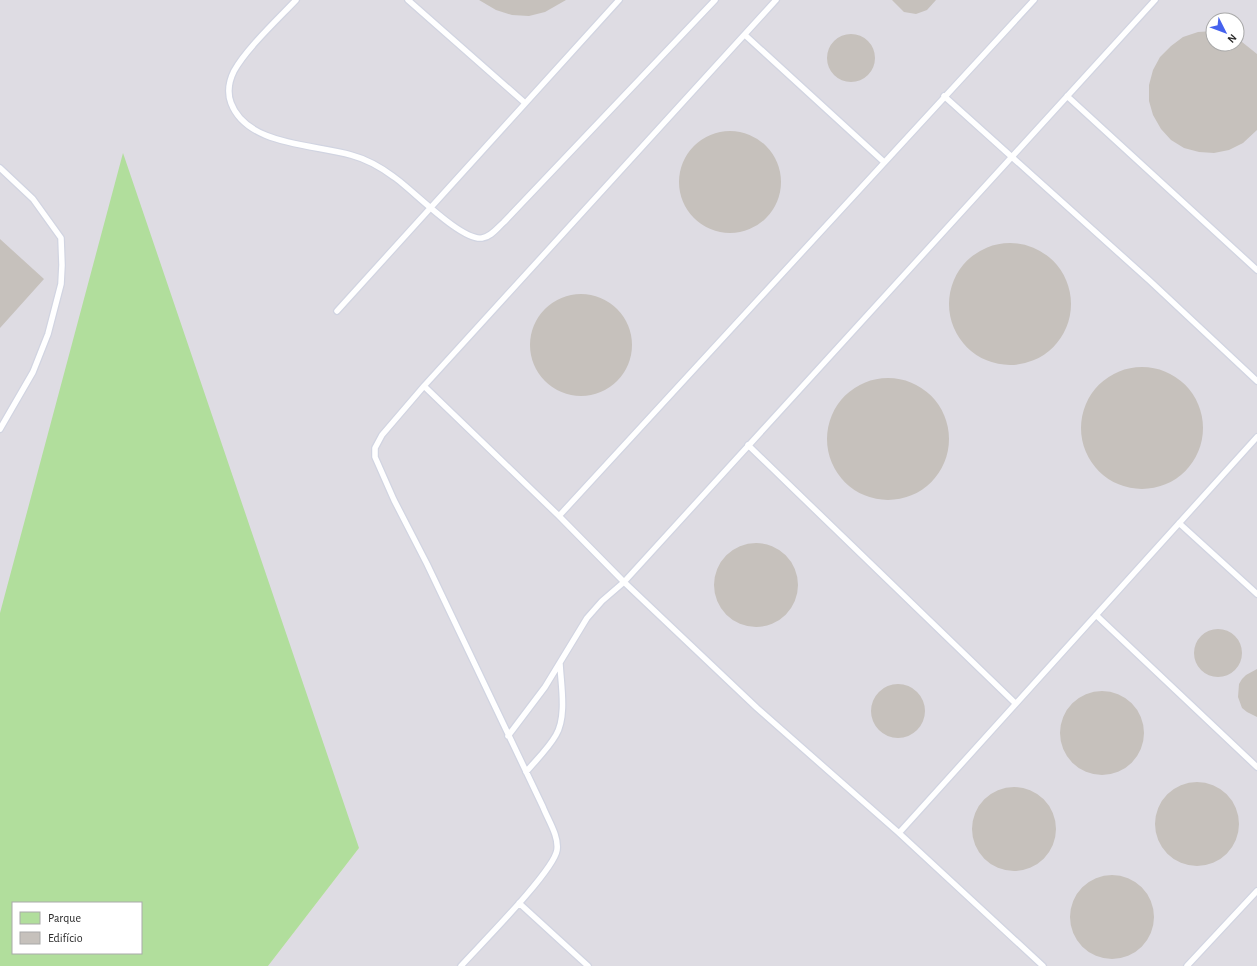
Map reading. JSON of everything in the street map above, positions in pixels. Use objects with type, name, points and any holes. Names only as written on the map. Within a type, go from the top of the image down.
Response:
[{"type":"lane","points":[[296,0],[234,70],[230,80],[229,92],[235,110],[253,129],[272,138],[353,155],[375,166],[394,177],[458,230],[467,236],[476,238],[490,235],[715,0]]},
{"type":"lane","points":[[408,0],[525,103]]},
{"type":"lane","points":[[337,311],[619,0]]},
{"type":"lane","points":[[461,966],[519,903],[553,861],[557,845],[555,836],[526,772],[427,564],[394,500],[376,458],[375,448],[382,435],[424,386],[776,0]]},
{"type":"lane","points":[[559,516],[1032,0]]},
{"type":"lane","points":[[508,736],[545,687],[587,618],[602,601],[624,582],[1154,0]]},
{"type":"lane","points":[[744,35],[884,162]]},
{"type":"lane","points":[[944,96],[1150,281],[1257,381]]},
{"type":"lane","points":[[1067,96],[1257,270]]},
{"type":"lane","points":[[0,168],[33,199],[61,238],[62,265],[61,284],[48,334],[33,372],[0,430]]},
{"type":"lane","points":[[424,386],[559,516],[624,582],[757,708],[898,832],[1043,966]]},
{"type":"lane","points":[[898,832],[1257,437]]},
{"type":"lane","points":[[748,445],[1015,703]]},
{"type":"lane","points":[[1179,523],[1257,594]]},
{"type":"lane","points":[[1096,615],[1257,767]]},
{"type":"lane","points":[[526,772],[558,731],[561,704],[560,663]]},
{"type":"lane","points":[[1187,966],[1257,891]]},
{"type":"lane","points":[[519,903],[588,966]]},
{"type":"shaded area","points":[[0,0],[1257,0],[1257,966],[268,966],[359,848],[0,613]]},
{"type":"green space","points":[[123,153],[359,848],[268,966],[0,966],[0,613]]},
{"type":"building","points":[[479,0],[566,0],[545,12],[529,16],[512,15],[496,10]]},
{"type":"building","points":[[892,0],[936,0],[927,10],[916,14],[904,12]]},
{"type":"building","points":[[1198,32],[1205,32],[1205,52],[1245,52],[1245,44],[1257,54],[1257,130],[1243,143],[1229,150],[1214,153],[1199,152],[1184,148],[1171,140],[1161,129],[1153,115],[1149,101],[1149,85],[1153,70],[1160,57],[1183,37]]},
{"type":"building","points":[[846,34],[856,34],[865,38],[871,44],[875,53],[875,63],[871,72],[865,78],[856,82],[846,82],[837,78],[831,72],[827,63],[827,53],[831,44],[837,38]]},
{"type":"building","points":[[730,131],[749,135],[766,146],[777,163],[781,182],[777,201],[766,218],[749,229],[730,233],[711,229],[694,218],[683,201],[679,182],[683,163],[694,146],[711,135]]},
{"type":"building","points":[[0,239],[44,279],[0,328]]},
{"type":"building","points":[[1010,243],[1022,244],[1033,248],[1053,261],[1066,281],[1070,292],[1070,316],[1066,327],[1053,347],[1033,360],[1022,364],[1010,365],[998,364],[987,360],[967,347],[954,327],[950,316],[949,304],[950,292],[954,281],[967,261],[987,248],[998,244]]},
{"type":"building","points":[[581,294],[600,298],[617,309],[628,326],[632,345],[628,364],[617,381],[600,392],[581,396],[562,392],[545,381],[534,364],[530,345],[534,326],[545,309],[562,298]]},
{"type":"building","points":[[1142,367],[1154,368],[1165,372],[1185,385],[1198,405],[1202,416],[1202,440],[1198,451],[1185,471],[1165,484],[1154,488],[1142,489],[1130,488],[1119,484],[1099,471],[1086,451],[1082,440],[1081,428],[1082,416],[1086,405],[1099,385],[1119,372],[1130,368]]},
{"type":"building","points":[[888,378],[900,379],[911,383],[931,396],[944,416],[948,427],[948,451],[944,462],[931,482],[911,495],[900,499],[888,500],[876,499],[865,495],[845,482],[832,462],[828,451],[827,439],[828,427],[832,416],[845,396],[865,383],[876,379]]},
{"type":"building","points":[[756,543],[772,546],[786,555],[795,569],[798,585],[795,601],[786,615],[772,624],[756,627],[740,624],[726,615],[717,601],[714,585],[717,569],[726,555],[740,546]]},
{"type":"building","points":[[1213,629],[1223,629],[1235,636],[1242,648],[1242,658],[1235,670],[1223,677],[1213,677],[1205,673],[1198,666],[1194,658],[1194,648],[1198,640],[1205,633]]},
{"type":"building","points":[[1257,669],[1257,717],[1242,708],[1238,697],[1239,684],[1242,679]]},
{"type":"building","points":[[893,684],[903,684],[913,688],[921,696],[925,706],[925,716],[921,726],[913,734],[903,738],[893,738],[883,734],[875,726],[871,716],[871,706],[875,696],[883,688]]},
{"type":"building","points":[[1102,691],[1118,694],[1132,703],[1141,717],[1144,733],[1141,749],[1132,763],[1118,772],[1102,775],[1086,772],[1072,763],[1063,749],[1060,733],[1063,717],[1072,703],[1086,694]]},
{"type":"building","points":[[1197,782],[1213,785],[1227,794],[1236,808],[1239,824],[1236,840],[1227,854],[1213,863],[1197,866],[1181,863],[1167,854],[1158,840],[1155,824],[1158,808],[1167,794],[1181,785]]},
{"type":"building","points":[[1014,787],[1030,790],[1044,799],[1053,813],[1056,829],[1053,845],[1044,859],[1030,868],[1014,871],[998,868],[984,859],[975,845],[972,829],[975,813],[984,799],[998,790]]},
{"type":"building","points":[[1112,875],[1128,878],[1142,887],[1151,901],[1154,917],[1151,933],[1142,947],[1128,956],[1112,959],[1096,956],[1082,947],[1073,933],[1070,917],[1073,901],[1082,887],[1096,878]]}]
